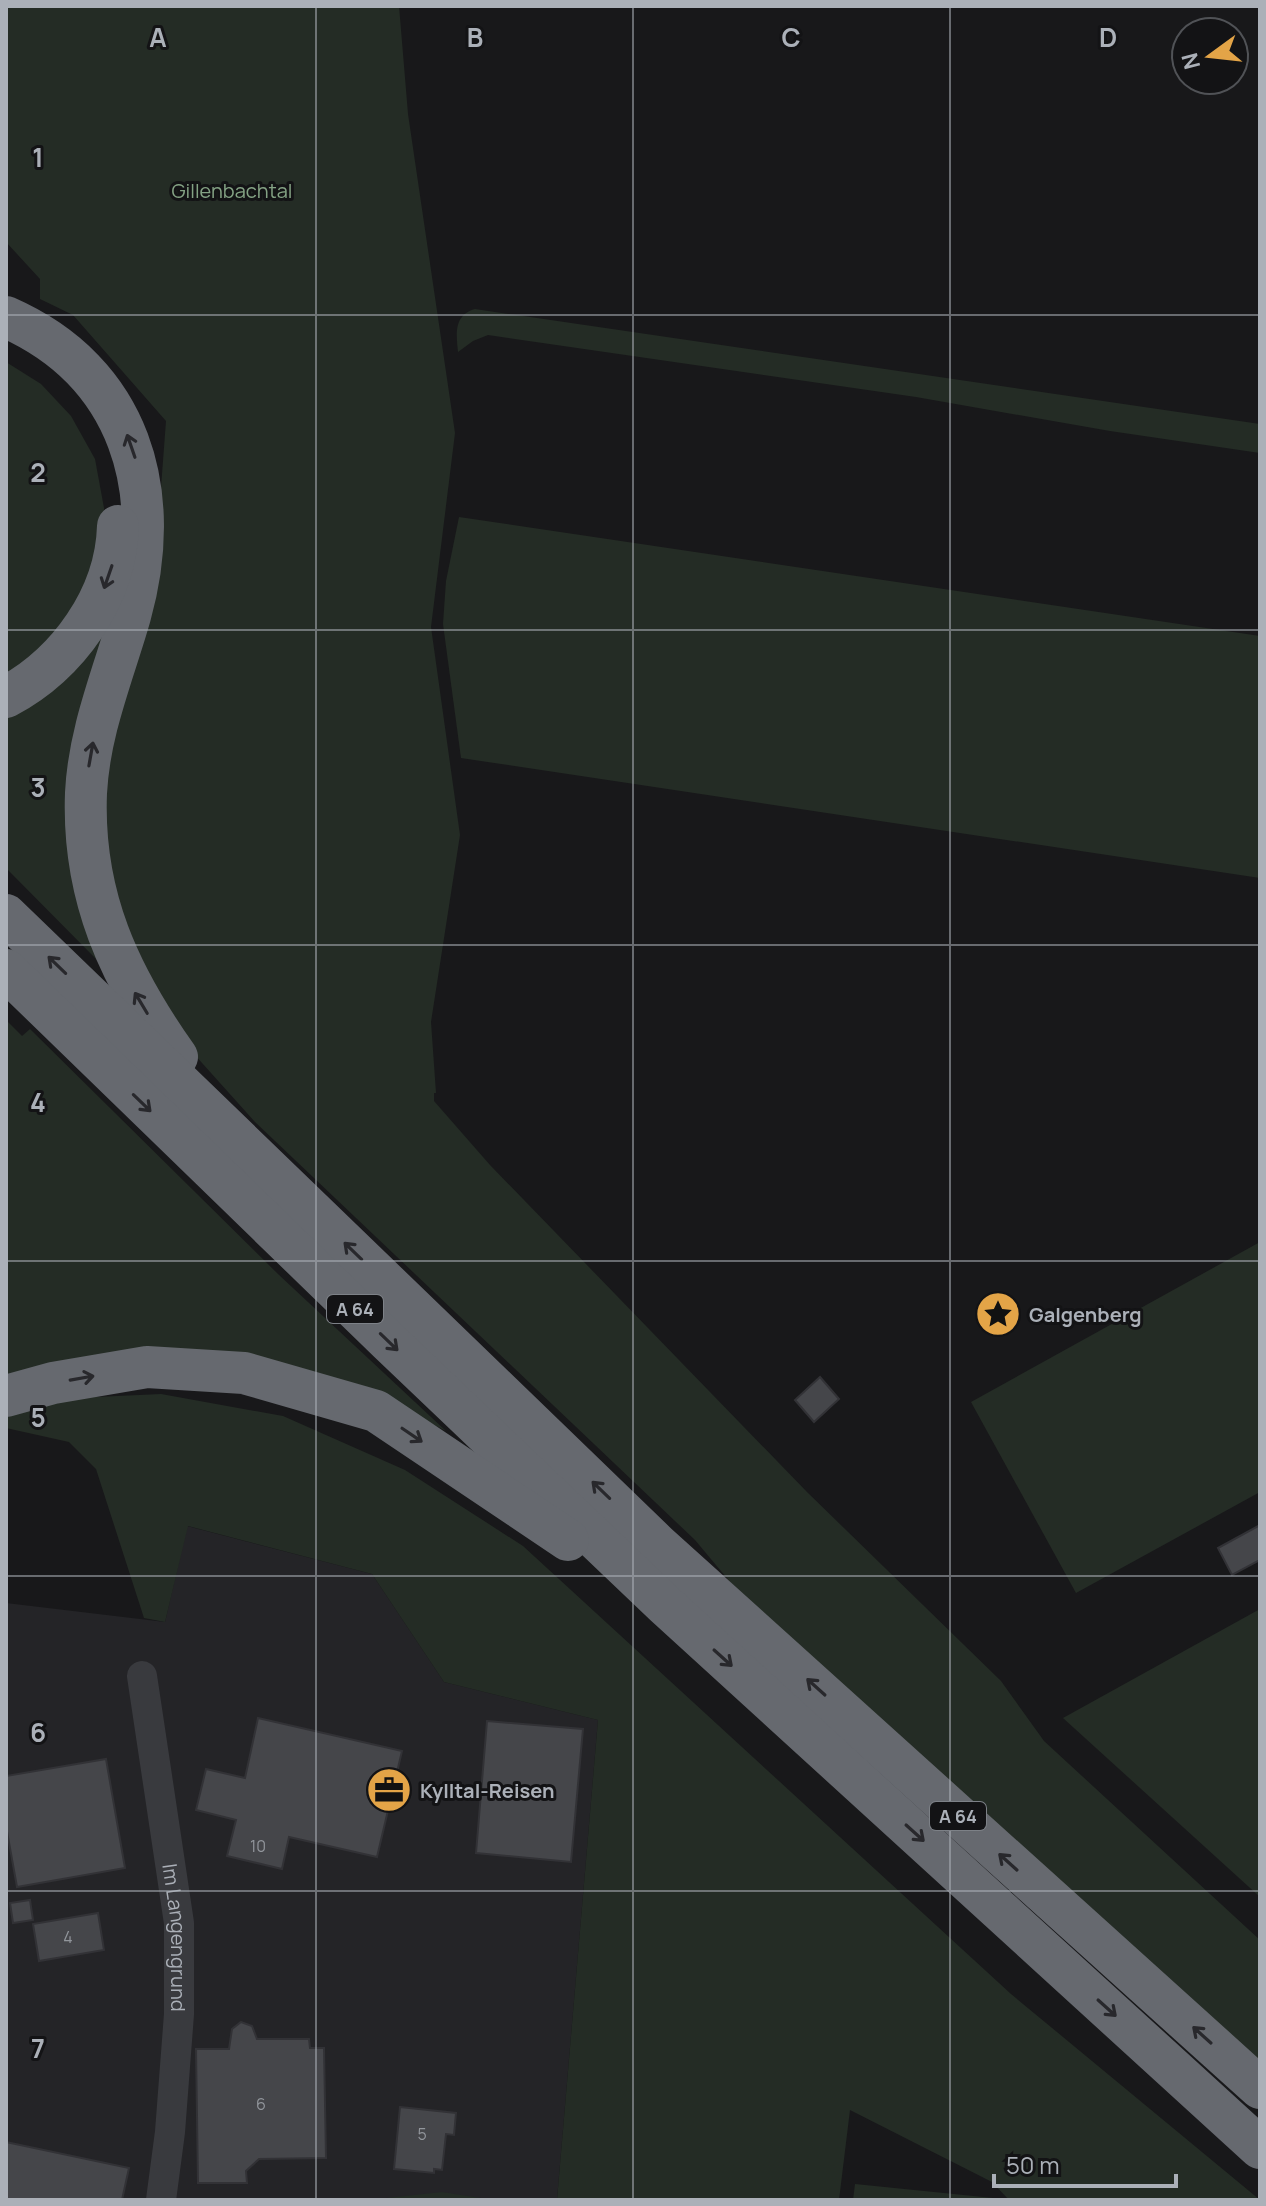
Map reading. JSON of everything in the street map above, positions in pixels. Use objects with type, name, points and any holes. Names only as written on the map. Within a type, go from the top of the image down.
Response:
[{"type":"highway","points":[[6,317],[58,347],[92,379],[115,411],[135,455],[143,499],[143,548],[130,616],[102,704],[88,764],[86,795],[90,862],[99,911],[128,979],[158,1031],[233,1136]]},
{"type":"highway","points":[[6,349],[44,373],[72,400],[88,422],[111,472],[118,520],[115,556],[108,580],[91,616],[46,670],[6,697]]},
{"type":"highway","name":"A 64","points":[[6,915],[657,1544],[1260,2088]]},
{"type":"highway","name":"A 64","points":[[6,970],[665,1605],[1260,2148]]},
{"type":"highway","points":[[6,1396],[53,1383],[147,1367],[244,1373],[336,1398],[376,1411],[665,1605]]},
{"type":"street","name":"Im Langengrund","points":[[142,1676],[179,1923],[179,2014],[170,2132],[161,2200]]},
{"type":"shaded area","points":[[187,1526],[372,1574],[444,1682],[598,1720],[557,2200],[6,2200],[6,1603],[165,1622]]},
{"type":"green space","name":"Gillenbachtal","points":[[6,6],[399,6],[408,114],[455,433],[431,627],[460,835],[431,1022],[434,1101],[490,1165],[807,1492],[1001,1681],[1044,1741],[1260,1940],[1260,2065],[731,1583],[695,1540],[255,1122],[176,1034],[132,967],[98,825],[109,731],[153,594],[166,421],[73,315],[40,299],[40,279],[6,242]]},
{"type":"green space","points":[[475,309],[1260,424],[1260,453],[916,397],[488,335],[458,352],[460,320]]},
{"type":"green space","points":[[6,362],[41,384],[71,416],[95,459],[104,508],[103,557],[88,604],[6,683]]},
{"type":"green space","points":[[459,517],[1260,636],[1260,878],[461,758],[443,624],[446,581]]},
{"type":"green space","points":[[107,612],[103,661],[100,963],[6,868],[6,707]]},
{"type":"green space","points":[[6,1020],[22,1036],[30,1029],[278,1274],[446,1431],[362,1388],[6,1379]]},
{"type":"green space","points":[[1260,1242],[1260,1492],[1076,1593],[971,1402]]},
{"type":"green space","points":[[161,1394],[283,1416],[405,1470],[523,1546],[1011,1994],[1260,2200],[1009,2200],[992,2182],[850,2110],[839,2200],[557,2200],[598,1720],[444,1682],[372,1574],[188,1526],[165,1622],[144,1618],[96,1469],[69,1442],[6,1428],[6,1417],[74,1398]]},
{"type":"green space","points":[[1260,1609],[1260,1897],[1063,1718]]},
{"type":"green space","points":[[855,2184],[1003,2199],[1003,2200],[853,2200]]},
{"type":"green space","points":[[442,2192],[493,2200],[368,2200]]},
{"type":"building","points":[[820,1377],[839,1399],[814,1422],[795,1400]]},
{"type":"building","points":[[1260,1525],[1260,1560],[1232,1575],[1218,1548]]},
{"type":"building","points":[[258,1718],[402,1751],[377,1857],[289,1837],[282,1869],[227,1856],[236,1820],[196,1810],[206,1769],[245,1778]]},
{"type":"building","points":[[487,1721],[583,1729],[571,1862],[476,1853]]},
{"type":"building","points":[[106,1759],[125,1868],[17,1887],[6,1826],[6,1776]]},
{"type":"building","points":[[30,1900],[33,1920],[13,1923],[10,1903]]},
{"type":"building","points":[[98,1913],[104,1950],[39,1961],[33,1924]]},
{"type":"building","points":[[241,2022],[252,2026],[257,2039],[309,2039],[310,2048],[324,2048],[326,2158],[259,2159],[246,2171],[247,2183],[198,2183],[196,2049],[229,2049],[232,2029]]},
{"type":"building","points":[[400,2107],[456,2113],[454,2135],[446,2134],[442,2170],[434,2169],[434,2173],[394,2169]]},
{"type":"building","points":[[6,2142],[129,2168],[122,2200],[6,2200]]},
{"type":"place","name":"Galgenberg","points":[[998,1314]]},
{"type":"place","name":"Kylltal-Reisen","points":[[389,1790]]}]
